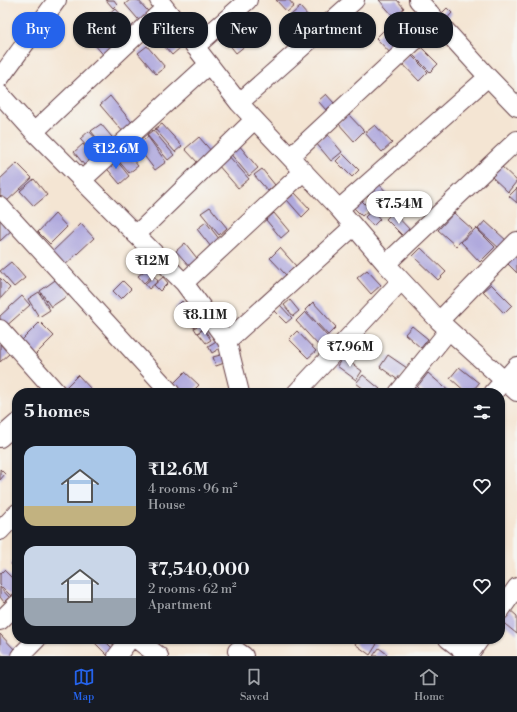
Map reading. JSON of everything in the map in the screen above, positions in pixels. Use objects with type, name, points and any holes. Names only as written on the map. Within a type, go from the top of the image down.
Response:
[{"type":"street","points":[[0,78],[57,0]]},
{"type":"street","points":[[208,35],[248,0]]},
{"type":"street","points":[[239,103],[355,0]]},
{"type":"street","points":[[418,0],[428,12]]},
{"type":"street","points":[[34,132],[162,4],[168,12]]},
{"type":"street","points":[[453,39],[517,107]]},
{"type":"street","points":[[196,48],[254,120],[339,209],[401,281],[505,388],[517,366]]},
{"type":"street","points":[[290,157],[407,48]]},
{"type":"street","points":[[82,180],[209,64]]},
{"type":"street","points":[[339,209],[488,77]]},
{"type":"street","points":[[0,94],[34,132],[184,283],[227,340],[239,388]]},
{"type":"street","points":[[136,235],[254,120]]},
{"type":"street","points":[[386,264],[517,140]]},
{"type":"street","points":[[184,283],[304,171]]},
{"type":"street","points":[[0,206],[166,388]]},
{"type":"street","points":[[227,340],[353,227]]},
{"type":"street","points":[[401,388],[444,326],[517,241]]},
{"type":"street","points":[[301,388],[401,281]]},
{"type":"street","points":[[0,329],[53,388]]},
{"type":"street","points":[[0,438],[12,427]]},
{"type":"street","points":[[505,604],[517,587]]},
{"type":"street","points":[[0,621],[12,609]]},
{"type":"street","points":[[20,656],[32,644]]},
{"type":"street","points":[[117,656],[126,644]]},
{"type":"street","points":[[143,644],[159,656]]},
{"type":"street","points":[[454,644],[469,656],[477,644]]},
{"type":"building","points":[[106,0],[114,0],[117,4],[113,8]]},
{"type":"building","points":[[130,0],[138,0],[149,12],[139,12],[139,20],[125,4]]},
{"type":"building","points":[[276,0],[289,0],[294,6],[287,12]]},
{"type":"building","points":[[379,0],[397,0],[404,8],[400,12],[390,12]]},
{"type":"building","points":[[300,7],[304,12],[294,12]]},
{"type":"building","points":[[115,8],[119,12],[110,12]]},
{"type":"building","points":[[447,8],[451,12],[443,12]]},
{"type":"building","points":[[384,30],[384,46],[376,38]]},
{"type":"building","points":[[98,48],[114,48],[116,50],[106,58]]},
{"type":"building","points":[[144,48],[149,48],[165,67],[156,74],[138,53]]},
{"type":"building","points":[[166,48],[180,48],[172,55]]},
{"type":"building","points":[[232,48],[242,48],[236,53]]},
{"type":"building","points":[[385,48],[402,48],[394,57]]},
{"type":"building","points":[[420,48],[422,48],[438,64],[430,72],[413,55]]},
{"type":"building","points":[[410,54],[428,72],[419,81],[401,62]]},
{"type":"building","points":[[326,94],[334,103],[326,110],[318,101]]},
{"type":"building","points":[[110,96],[134,125],[124,133],[100,105]]},
{"type":"building","points":[[348,114],[364,131],[354,141],[338,123]]},
{"type":"building","points":[[101,124],[117,143],[107,151],[91,131]]},
{"type":"building","points":[[162,124],[182,146],[175,152],[155,129]]},
{"type":"building","points":[[375,125],[392,143],[382,152],[365,133]]},
{"type":"building","points":[[153,130],[174,155],[168,160],[147,135]]},
{"type":"building","points":[[89,131],[108,152],[99,160],[80,139]]},
{"type":"building","points":[[327,134],[342,152],[331,161],[316,143]]},
{"type":"building","points":[[148,137],[166,162],[155,170],[136,145]]},
{"type":"building","points":[[199,137],[212,152],[199,164],[185,149]]},
{"type":"building","points":[[83,144],[94,159],[85,166],[74,152]]},
{"type":"building","points":[[238,144],[258,168],[249,176],[229,152]]},
{"type":"building","points":[[125,150],[138,166],[129,173],[115,157]]},
{"type":"building","points":[[343,154],[359,170],[352,177],[336,161]]},
{"type":"building","points":[[228,155],[249,179],[238,188],[217,164]]},
{"type":"building","points":[[113,156],[129,176],[120,184],[103,164]]},
{"type":"building","points":[[17,163],[32,178],[6,202],[0,196],[0,179]]},
{"type":"building","points":[[501,166],[517,181],[508,192],[492,177]]},
{"type":"building","points":[[262,169],[275,185],[268,191],[254,175]]},
{"type":"building","points":[[34,179],[47,195],[34,206],[20,191]]},
{"type":"building","points":[[379,184],[396,203],[384,214],[367,195]]},
{"type":"building","points":[[517,188],[517,203],[509,196]]},
{"type":"building","points":[[295,193],[310,209],[302,217],[287,200]]},
{"type":"building","points":[[361,200],[370,209],[362,216],[354,208]]},
{"type":"building","points":[[210,207],[227,228],[219,235],[201,213]]},
{"type":"building","points":[[372,210],[380,219],[373,226],[365,217]]},
{"type":"building","points":[[393,212],[412,232],[405,238],[386,219]]},
{"type":"building","points":[[274,213],[289,231],[281,238],[266,220]]},
{"type":"building","points":[[454,213],[472,229],[456,246],[438,230]]},
{"type":"building","points":[[0,214],[14,228],[0,241]]},
{"type":"building","points":[[55,214],[67,227],[50,244],[38,232]]},
{"type":"building","points":[[485,221],[507,241],[500,249],[478,229]]},
{"type":"building","points":[[206,222],[220,240],[211,247],[197,229]]},
{"type":"building","points":[[81,224],[94,238],[62,268],[49,255]]},
{"type":"building","points":[[476,228],[495,247],[480,262],[461,242]]},
{"type":"building","points":[[185,243],[200,262],[192,269],[176,251]]},
{"type":"building","points":[[280,248],[296,266],[286,275],[270,258]]},
{"type":"building","points":[[421,248],[446,272],[438,280],[413,256]]},
{"type":"building","points":[[514,256],[517,259],[517,273],[507,263]]},
{"type":"building","points":[[11,262],[25,278],[14,287],[0,271]]},
{"type":"building","points":[[150,266],[156,272],[144,283],[138,276]]},
{"type":"building","points":[[367,270],[381,285],[371,294],[357,278]]},
{"type":"building","points":[[154,276],[158,281],[149,289],[145,284]]},
{"type":"building","points":[[163,277],[168,283],[160,291],[154,285]]},
{"type":"building","points":[[0,278],[10,288],[0,299]]},
{"type":"building","points":[[58,278],[70,294],[51,307],[40,291]]},
{"type":"building","points":[[123,281],[131,289],[121,299],[113,291]]},
{"type":"building","points":[[491,284],[512,305],[504,313],[483,291]]},
{"type":"building","points":[[39,292],[50,310],[39,317],[28,299]]},
{"type":"building","points":[[22,296],[30,305],[4,328],[0,324],[0,316]]},
{"type":"building","points":[[290,300],[299,311],[293,316],[284,305]]},
{"type":"building","points":[[182,301],[189,309],[182,316],[175,308]]},
{"type":"building","points":[[313,302],[336,327],[328,335],[305,310]]},
{"type":"building","points":[[280,305],[292,318],[286,323],[274,311]]},
{"type":"building","points":[[191,309],[196,315],[190,321],[185,315]]},
{"type":"building","points":[[305,312],[328,337],[318,345],[296,321]]},
{"type":"building","points":[[200,316],[203,321],[193,327],[190,322]]},
{"type":"building","points":[[40,322],[54,336],[33,357],[19,343]]},
{"type":"building","points":[[203,322],[206,327],[197,333],[194,328]]},
{"type":"building","points":[[412,326],[428,339],[421,348],[405,334]]},
{"type":"building","points":[[204,329],[211,340],[206,343],[198,333]]},
{"type":"building","points":[[297,331],[316,351],[308,358],[289,339]]},
{"type":"building","points":[[218,340],[222,347],[212,353],[208,346]]},
{"type":"building","points":[[0,344],[9,354],[0,362]]},
{"type":"building","points":[[224,354],[227,362],[216,366],[213,357]]},
{"type":"building","points":[[388,355],[407,368],[398,380],[380,367]]},
{"type":"building","points":[[343,357],[362,371],[356,380],[337,366]]},
{"type":"building","points":[[459,367],[479,383],[475,388],[461,388],[450,378]]},
{"type":"building","points":[[185,372],[199,385],[196,388],[177,388],[173,384]]},
{"type":"building","points":[[428,373],[445,388],[418,388],[417,387]]},
{"type":"building","points":[[78,375],[90,388],[65,388]]},
{"type":"building","points":[[363,375],[379,388],[362,388],[356,383]]},
{"type":"building","points":[[0,469],[5,474],[0,480]]},
{"type":"building","points":[[4,570],[12,578],[11,596],[0,585],[0,574]]},
{"type":"building","points":[[0,587],[9,597],[4,602],[0,597]]},
{"type":"building","points":[[509,609],[517,616],[517,634],[505,624],[505,614]]},
{"type":"building","points":[[0,634],[16,651],[11,656],[3,656],[0,653]]},
{"type":"building","points":[[96,644],[108,644],[114,650],[108,656]]},
{"type":"building","points":[[355,644],[377,644],[370,655]]},
{"type":"building","points":[[379,648],[387,654],[386,656],[373,656]]}]
